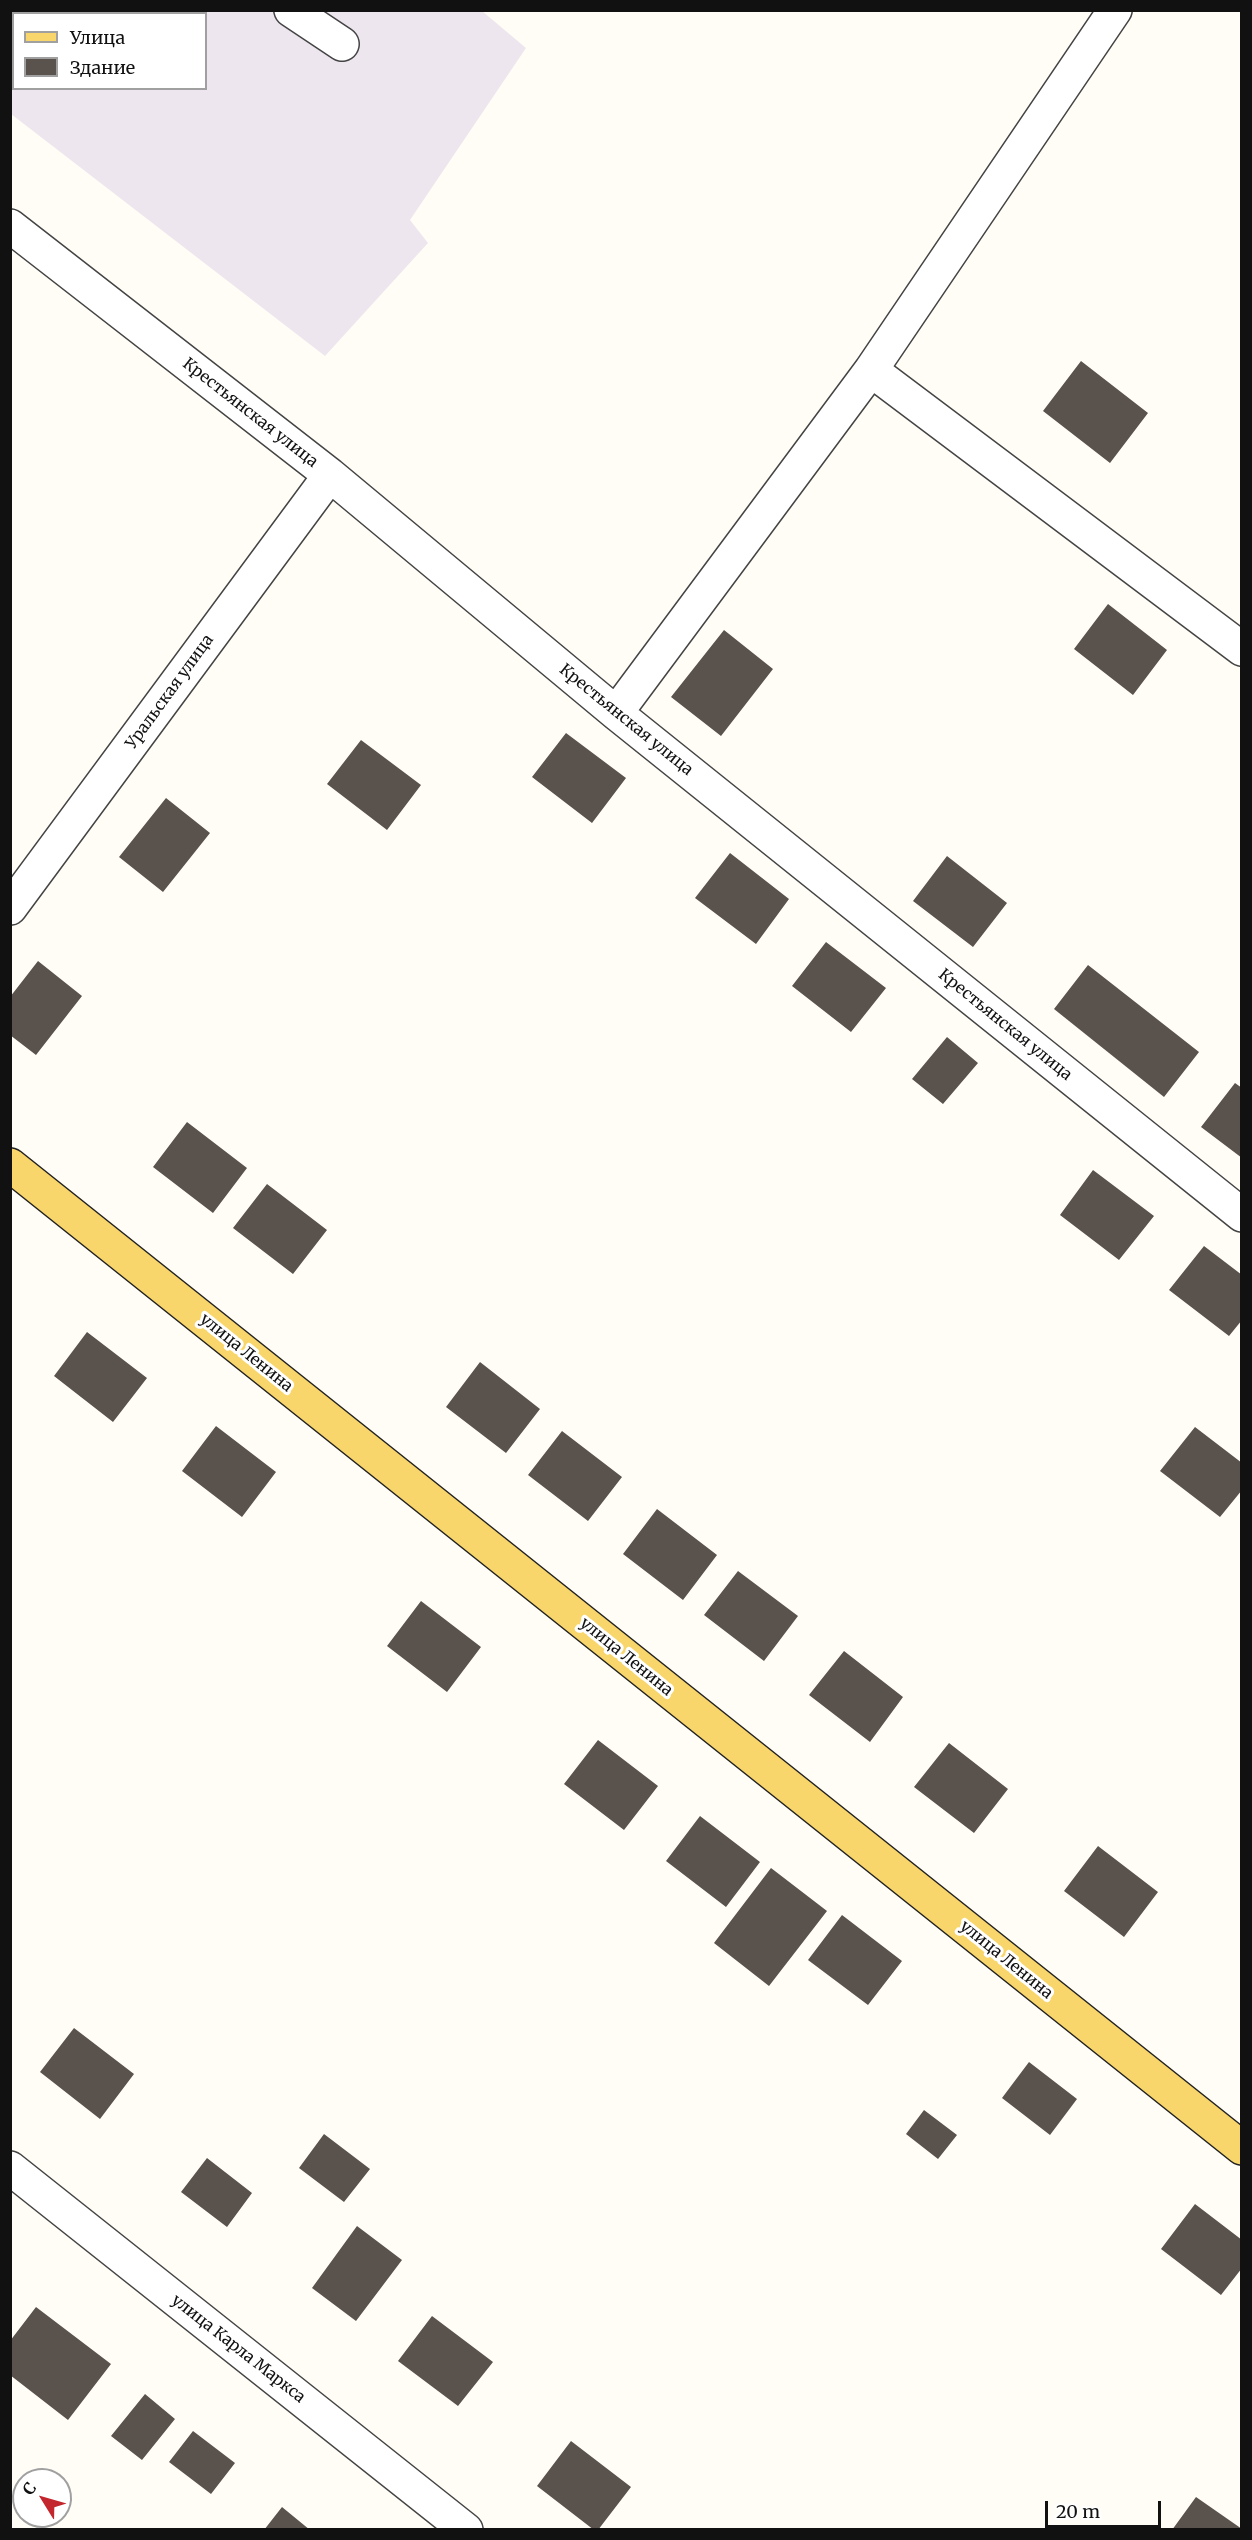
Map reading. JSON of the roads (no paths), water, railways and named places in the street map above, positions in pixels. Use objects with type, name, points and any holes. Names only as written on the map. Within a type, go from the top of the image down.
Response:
[{"type":"main road","name":"улица Ленина","points":[[10,1165],[1242,2148]]},
{"type":"street","points":[[291,10],[342,44]]},
{"type":"street","points":[[616,713],[871,370],[1115,10]]},
{"type":"street","name":"Крестьянская улица","points":[[10,226],[330,475],[616,713],[1242,1215]]},
{"type":"street","points":[[871,370],[1242,649]]},
{"type":"street","name":"Уральская улица","points":[[10,908],[330,475]]},
{"type":"street","name":"улица Карла Маркса","points":[[10,2168],[466,2529]]}]
